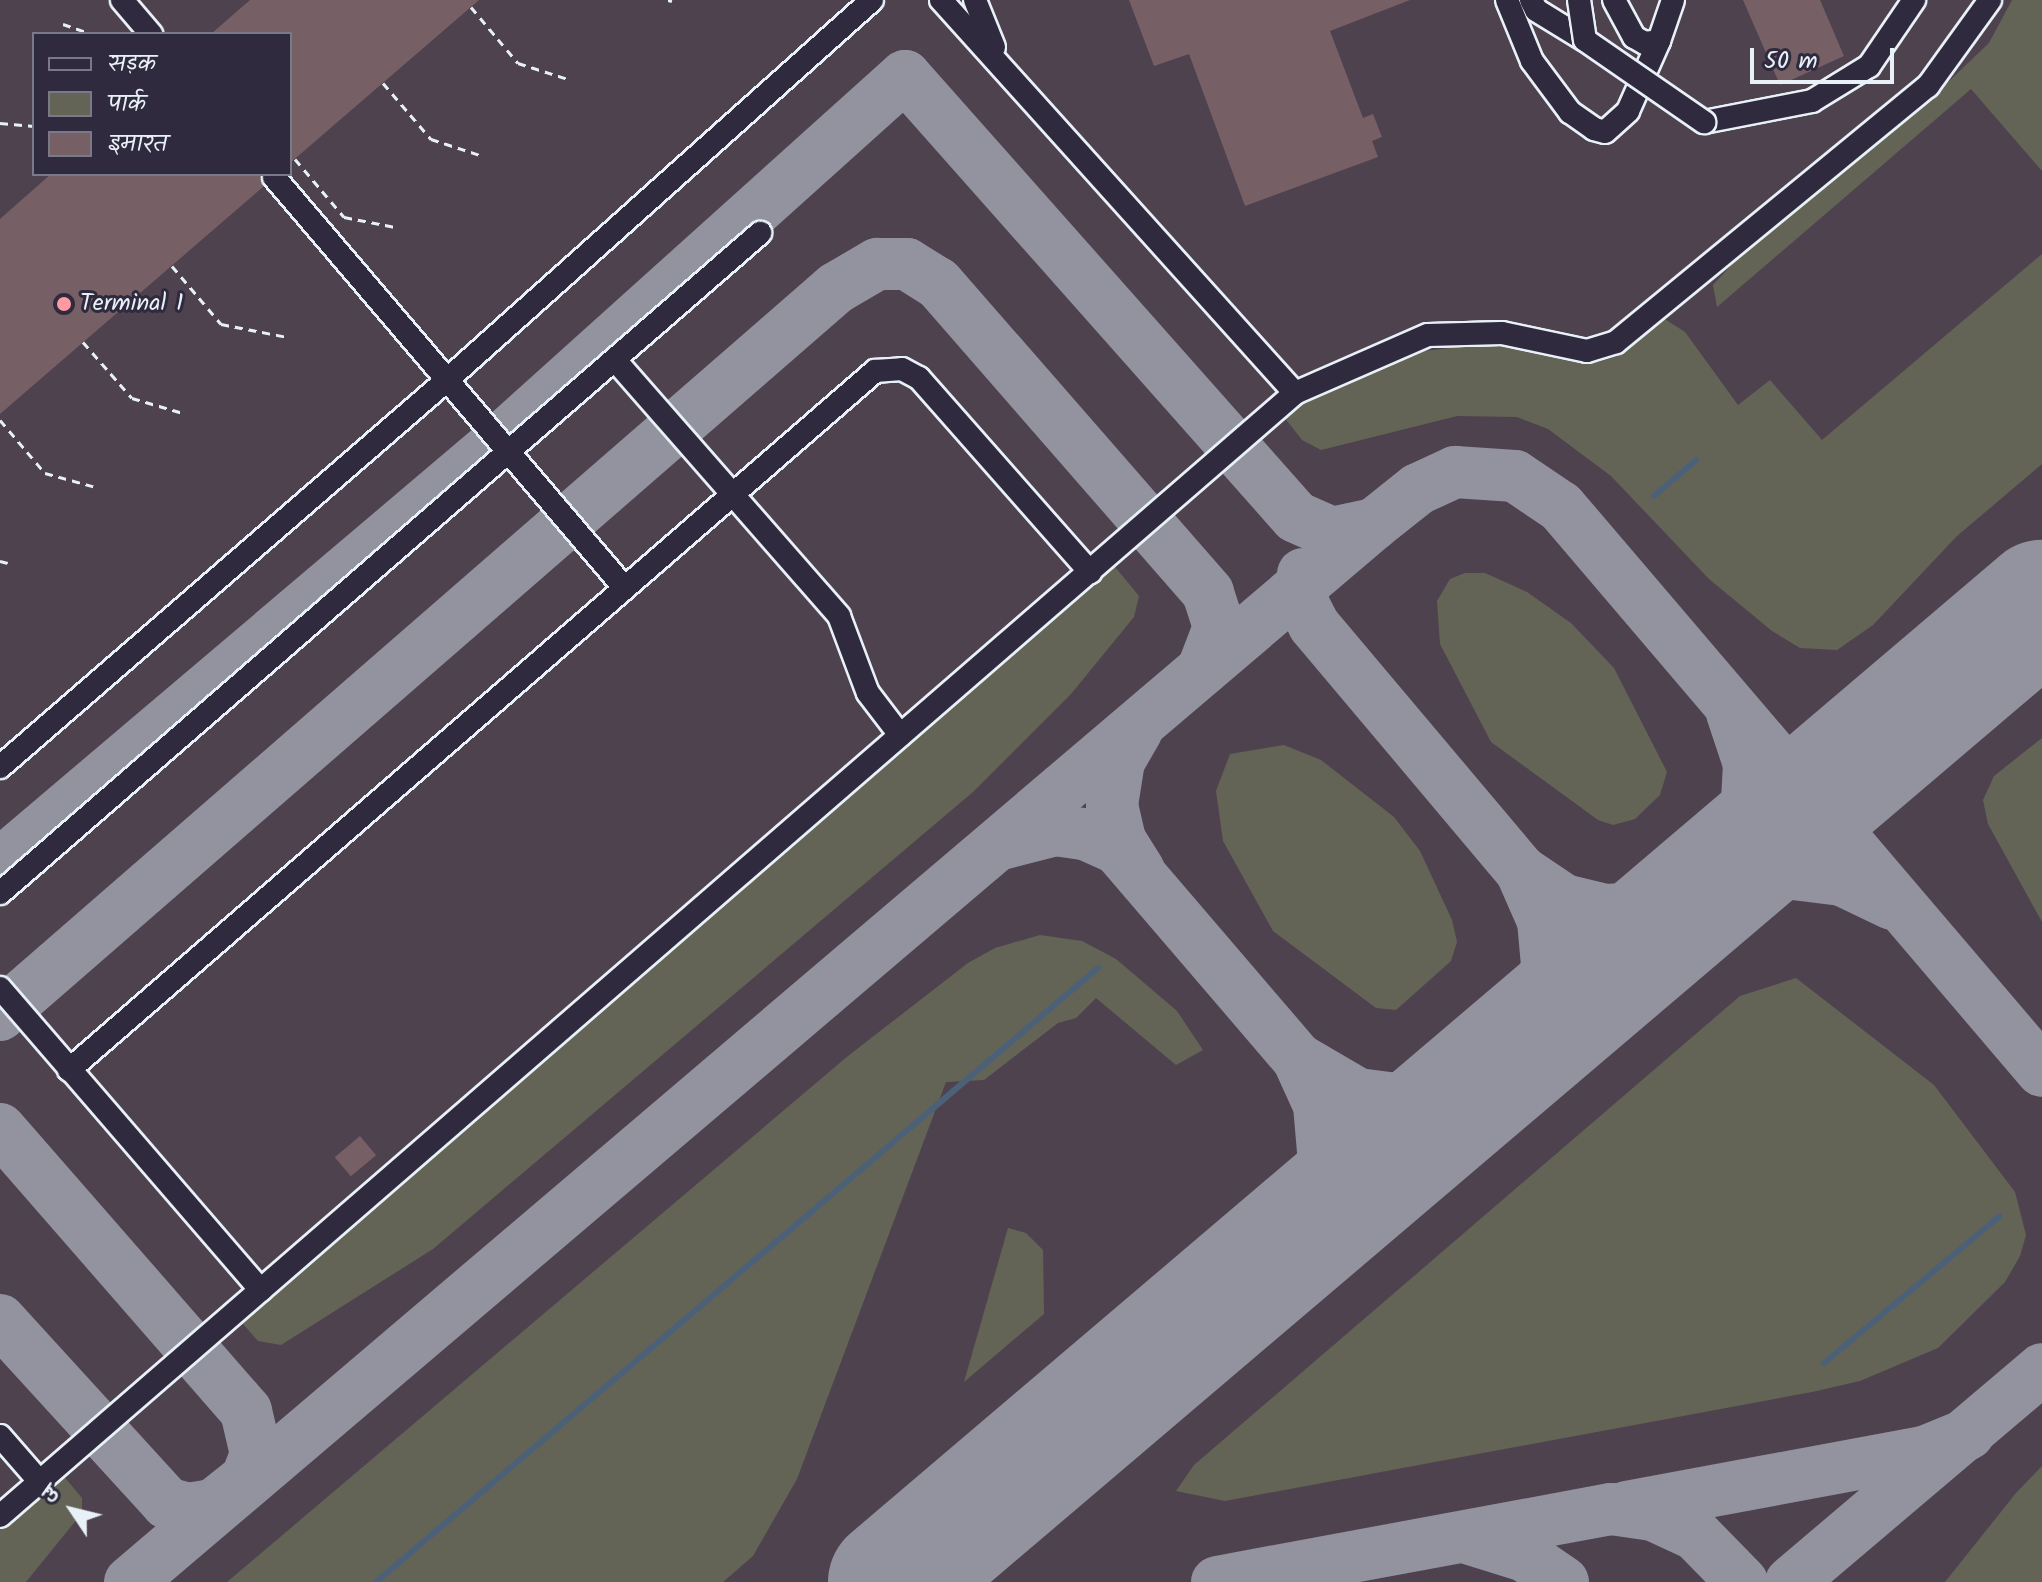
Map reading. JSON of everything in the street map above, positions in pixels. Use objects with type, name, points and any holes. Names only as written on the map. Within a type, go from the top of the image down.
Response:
[{"type":"street","points":[[122,0],[149,32]]},
{"type":"street","points":[[0,767],[447,380],[872,0]]},
{"type":"street","points":[[941,0],[1002,62],[1295,393]]},
{"type":"street","points":[[975,0],[1002,62]]},
{"type":"street","points":[[1507,0],[1532,61],[1565,106],[1594,129],[1605,132],[1628,111],[1659,41],[1673,0]]},
{"type":"street","points":[[1531,0],[1536,10],[1704,122],[1812,101],[1869,66],[1914,0]]},
{"type":"street","points":[[1579,0],[1585,40]]},
{"type":"street","points":[[1614,0],[1634,37],[1659,41]]},
{"type":"street","points":[[0,1516],[1295,393],[1376,353],[1439,333],[1502,333],[1587,351],[1616,342],[1928,86],[1990,0]]},
{"type":"street","points":[[274,177],[623,586]]},
{"type":"street","points":[[0,893],[760,233]]},
{"type":"street","points":[[615,360],[845,625],[868,693],[900,735]]},
{"type":"street","points":[[69,1070],[866,376],[902,369],[930,388],[1090,572]]},
{"type":"street","points":[[0,988],[261,1290]]},
{"type":"street","points":[[0,1436],[40,1482]]},
{"type":"path","points":[[471,7],[518,63],[568,79]]},
{"type":"path","points":[[63,24],[86,32]]},
{"type":"path","points":[[383,83],[431,139],[483,156]]},
{"type":"path","points":[[0,123],[32,126]]},
{"type":"path","points":[[295,159],[344,217],[395,227]]},
{"type":"path","points":[[172,266],[221,324],[287,337]]},
{"type":"path","points":[[83,342],[132,398],[183,413]]},
{"type":"path","points":[[0,420],[45,473],[96,487]]},
{"type":"path","points":[[0,561],[8,563]]},
{"type":"shaded area","points":[[0,0],[2042,0],[2042,1582],[0,1582]]},
{"type":"green space","points":[[2012,0],[2042,0],[2042,171],[1971,89],[1717,307],[1713,285],[1763,231],[1946,84],[1989,43]]},
{"type":"green space","points":[[2042,254],[2042,464],[1957,536],[1873,625],[1837,650],[1800,648],[1772,631],[1709,579],[1611,476],[1548,429],[1517,417],[1457,416],[1321,450],[1302,440],[1281,413],[1415,352],[1486,344],[1598,362],[1618,356],[1663,318],[1685,332],[1738,405],[1770,380],[1822,440]]},
{"type":"green space","points":[[1111,562],[1139,596],[1134,617],[1071,694],[973,792],[433,1249],[281,1345],[258,1341],[238,1318]]},
{"type":"green space","points":[[1465,573],[1485,573],[1527,592],[1571,623],[1614,668],[1667,772],[1660,795],[1635,819],[1613,825],[1598,820],[1491,742],[1440,644],[1437,601],[1450,579]]},
{"type":"green space","points":[[2042,738],[2042,922],[1988,824],[1983,800],[1994,776]]},
{"type":"green space","points":[[1284,745],[1321,760],[1394,817],[1420,851],[1452,920],[1457,942],[1451,961],[1396,1010],[1376,1008],[1273,931],[1223,841],[1216,791],[1230,754]]},
{"type":"green space","points":[[1040,935],[1082,941],[1116,959],[1177,1011],[1203,1050],[1176,1065],[1096,998],[1076,1018],[1058,1023],[984,1080],[946,1082],[797,1479],[753,1556],[723,1582],[227,1582],[848,1056],[968,963],[995,948]]},
{"type":"green space","points":[[1796,978],[1934,1085],[2015,1192],[2026,1235],[2020,1256],[2005,1282],[1938,1348],[1860,1381],[1812,1392],[1225,1501],[1176,1491],[1194,1465],[1740,996]]},
{"type":"green space","points":[[1008,1228],[1026,1233],[1043,1250],[1044,1314],[964,1382]]},
{"type":"green space","points":[[2042,1466],[2042,1582],[1945,1582],[2016,1493]]},
{"type":"green space","points":[[61,1473],[82,1498],[82,1513],[26,1582],[0,1582],[0,1526]]},
{"type":"building","points":[[250,0],[479,0],[292,161],[292,32],[213,32]]},
{"type":"building","points":[[1129,0],[1410,0],[1330,31],[1363,118],[1373,114],[1382,137],[1372,141],[1378,157],[1245,206],[1189,54],[1154,66]]},
{"type":"building","points":[[1743,0],[1820,0],[1844,56],[1780,85]]},
{"type":"building","name":"Terminal 1","points":[[49,176],[262,176],[264,186],[0,414],[0,219]]},
{"type":"building","points":[[360,1136],[376,1155],[351,1176],[335,1157]]},
{"type":"waterway","points":[[1654,496],[1696,460]]},
{"type":"waterway","points":[[376,1582],[1098,968]]},
{"type":"waterway","points":[[1824,1363],[2000,1216]]},
{"type":"taxiway","points":[[0,864],[499,441],[905,76],[1296,517],[1332,533],[1374,524]]},
{"type":"taxiway","points":[[0,1015],[836,288],[877,264],[907,264],[938,283],[1208,593],[1219,627],[1203,669]]},
{"type":"taxiway","points":[[130,1582],[1374,524],[1418,489],[1455,472],[1515,476],[1561,507],[2042,1071]]},
{"type":"taxiway","points":[[1298,1059],[1358,1094],[1405,1100],[1453,1091],[1516,1044],[1535,1013],[1547,965],[1543,921],[1521,871],[1314,625],[1303,603],[1303,574]]},
{"type":"taxiway","points":[[1707,889],[1738,837],[1747,801],[1749,764],[1732,713]]},
{"type":"taxiway","points":[[1137,730],[1119,761],[1112,805],[1120,840],[1139,870]]},
{"type":"taxiway","points":[[1001,844],[1055,830],[1085,834],[1118,849],[1298,1059],[1319,1105],[1324,1163],[1309,1211],[1271,1260]]},
{"type":"taxiway","points":[[1521,871],[1564,900],[1606,910],[1660,907],[1707,889],[1785,873],[1842,880],[1892,904]]},
{"type":"taxiway","points":[[0,1129],[246,1411],[256,1454],[247,1478],[213,1505],[189,1509],[167,1503],[0,1320]]},
{"type":"taxiway","points":[[1791,1582],[2042,1369]]},
{"type":"taxiway","points":[[1626,1507],[1924,1452],[1968,1434]]},
{"type":"taxiway","points":[[1217,1582],[1611,1509],[1653,1515],[1696,1535],[1742,1582]]},
{"type":"taxiway","points":[[1470,1539],[1525,1556],[1563,1582]]},
{"type":"runway","points":[[892,1582],[2042,604]]},
{"type":"place","name":"Terminal 1","points":[[64,304]]}]
